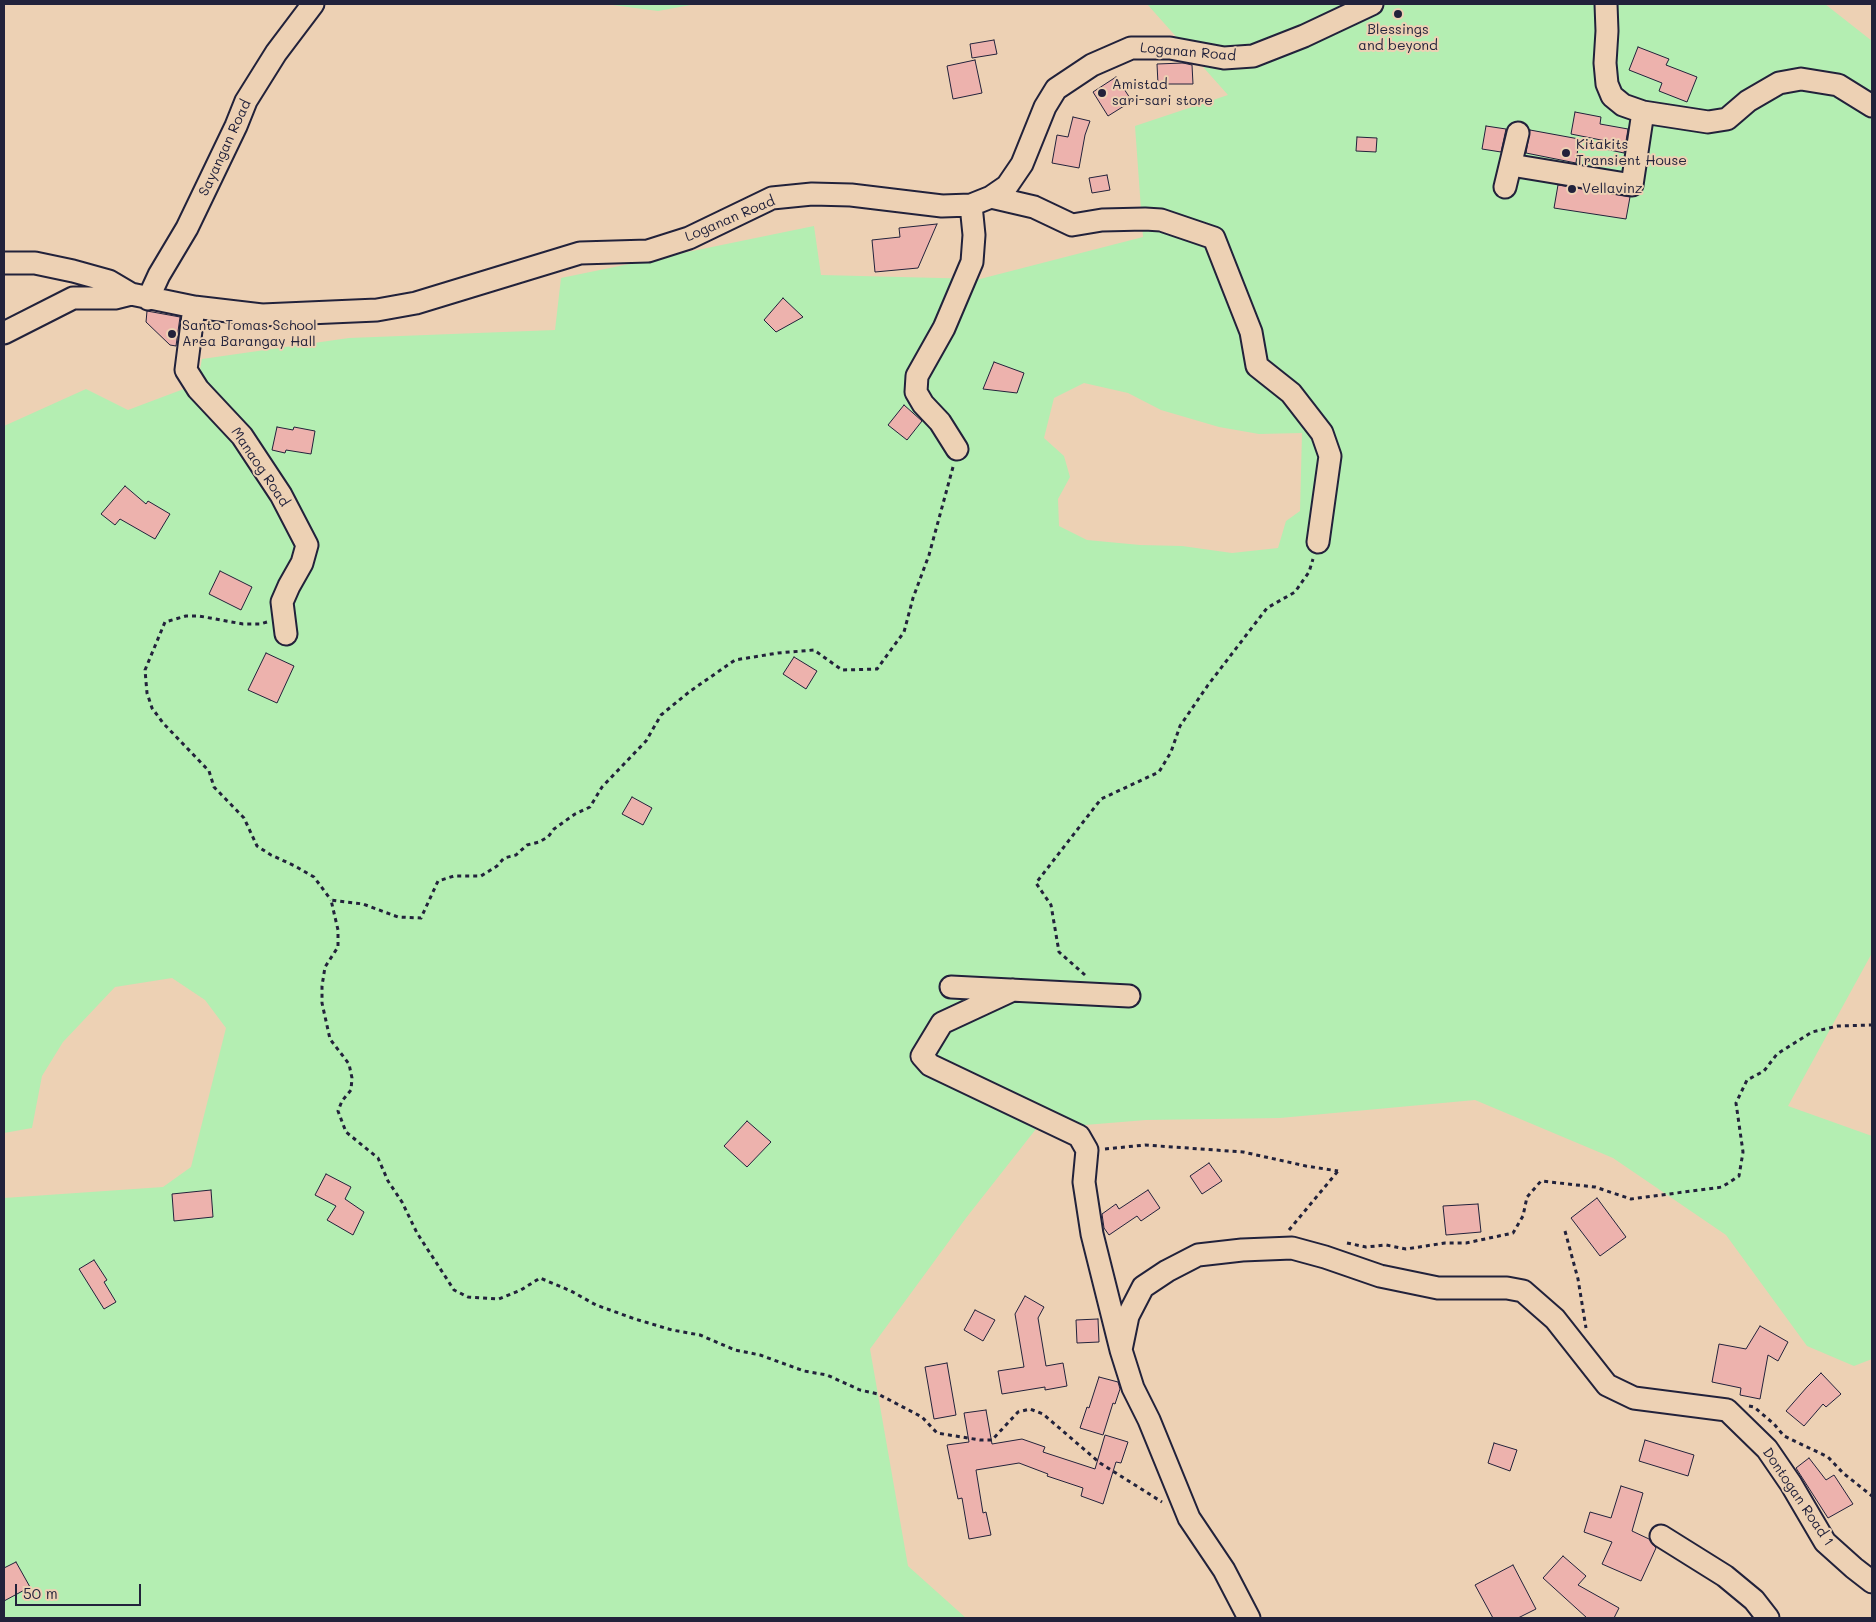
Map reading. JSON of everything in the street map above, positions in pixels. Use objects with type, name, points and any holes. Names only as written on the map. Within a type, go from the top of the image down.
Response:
[{"type":"street","name":"Sayangan Road","points":[[140,296],[159,275],[187,228],[246,101],[276,53],[314,4]]},
{"type":"street","name":"Loganan Road","points":[[140,296],[194,307],[262,315],[377,310],[416,303],[580,253],[648,251],[689,238],[772,198],[812,194],[850,195],[942,206],[971,205],[991,197],[1007,186],[1022,164],[1045,107],[1056,89],[1092,65],[1132,48],[1170,48],[1224,58],[1253,56],[1304,36],[1372,4]]},
{"type":"street","points":[[1606,4],[1605,63],[1607,84],[1612,96],[1623,104],[1643,112],[1708,122],[1727,119],[1748,101],[1779,83],[1800,79],[1838,85],[1872,106]]},
{"type":"street","points":[[1510,165],[1632,185],[1643,112]]},
{"type":"street","points":[[1505,187],[1518,133]]},
{"type":"street","points":[[991,197],[1034,208],[1072,225],[1102,220],[1161,220],[1214,238],[1251,332],[1257,366],[1291,393],[1322,433],[1330,456],[1318,542]]},
{"type":"street","points":[[957,449],[940,422],[923,404],[916,392],[917,376],[944,328],[972,262],[974,235],[971,205]]},
{"type":"street","points":[[4,263],[35,263],[73,271],[110,281],[140,296]]},
{"type":"street","points":[[4,333],[73,298],[140,296]]},
{"type":"street","name":"Manaog Road","points":[[194,307],[186,370],[198,389],[242,436],[281,495],[307,545],[302,563],[282,602],[285,624]]},
{"type":"street","points":[[951,987],[1129,996]]},
{"type":"street","points":[[1013,990],[942,1024],[922,1056],[930,1065],[1079,1136],[1087,1150],[1084,1182],[1092,1234],[1121,1350],[1133,1388],[1149,1420],[1189,1518],[1224,1570],[1249,1618]]},
{"type":"street","points":[[1121,1350],[1128,1316],[1143,1287],[1167,1271],[1198,1255],[1292,1248],[1380,1276],[1438,1288],[1508,1288],[1523,1291],[1555,1319],[1607,1385],[1634,1398],[1727,1410]]},
{"type":"street","name":"Dontogan Road 1","points":[[1727,1410],[1767,1449],[1791,1484],[1825,1542],[1872,1582]]},
{"type":"street","points":[[1661,1536],[1725,1576],[1754,1600],[1768,1618]]},
{"type":"path","points":[[331,900],[363,904],[398,917],[421,918],[438,881],[454,876],[482,876],[497,866],[504,858],[516,855],[527,845],[548,837],[554,829],[575,814],[590,807],[602,787],[646,741],[661,715],[689,692],[734,660],[814,650],[842,670],[877,669],[904,632],[913,598],[929,555],[957,449]]},
{"type":"path","points":[[1106,994],[1059,952],[1051,905],[1036,883],[1101,799],[1159,772],[1171,752],[1180,726],[1208,685],[1267,608],[1295,592],[1309,572],[1318,542]]},
{"type":"path","points":[[285,624],[243,624],[199,616],[186,616],[165,622],[145,670],[147,693],[152,708],[163,723],[210,772],[214,787],[244,818],[257,846],[314,877],[331,900],[338,930],[338,948],[325,967],[322,1003],[330,1039],[349,1064],[352,1078],[351,1090],[342,1101],[338,1112],[346,1132],[378,1158],[388,1181],[454,1290],[468,1296],[499,1299],[521,1290],[540,1278],[571,1291],[596,1305],[635,1319],[672,1330],[700,1335],[735,1350],[760,1355],[804,1371],[828,1375],[860,1390],[878,1394],[922,1418],[937,1434],[992,1440],[1018,1412],[1030,1409],[1043,1414],[1100,1462],[1189,1518]]},
{"type":"path","points":[[1343,1242],[1366,1247],[1386,1245],[1406,1249],[1445,1243],[1466,1243],[1513,1232],[1523,1216],[1527,1197],[1541,1181],[1595,1187],[1630,1199],[1722,1187],[1738,1176],[1743,1152],[1736,1103],[1747,1080],[1764,1071],[1777,1054],[1812,1032],[1838,1026],[1872,1024]]},
{"type":"path","points":[[1087,1150],[1145,1145],[1243,1152],[1338,1171],[1274,1248]]},
{"type":"path","points":[[1564,1230],[1578,1279],[1587,1329]]},
{"type":"path","points":[[1727,1410],[1741,1405],[1754,1407],[1774,1424],[1784,1436],[1828,1457],[1843,1473],[1872,1496]]},
{"type":"green space","points":[[605,4],[696,4],[658,11]]},
{"type":"green space","points":[[1147,4],[1825,4],[1872,41],[1872,953],[1788,1106],[1872,1136],[1872,1359],[1854,1366],[1807,1346],[1726,1235],[1613,1158],[1475,1100],[1280,1118],[1146,1120],[1036,1129],[966,1218],[870,1349],[908,1566],[966,1618],[4,1618],[4,1198],[163,1187],[191,1167],[226,1028],[205,1000],[172,978],[115,987],[63,1042],[42,1076],[32,1128],[4,1133],[4,426],[86,389],[128,410],[197,384],[202,359],[349,338],[555,330],[561,278],[814,226],[821,275],[980,279],[1143,237],[1135,126],[1228,95]],"holes":[[[1084,383],[1128,393],[1161,410],[1219,427],[1259,434],[1302,433],[1300,511],[1286,521],[1278,548],[1232,553],[1182,546],[1140,545],[1087,540],[1059,526],[1058,499],[1070,477],[1064,456],[1044,438],[1054,398]]]},
{"type":"building","points":[[994,40],[997,54],[972,58],[970,44]]},
{"type":"building","points":[[1638,47],[1669,59],[1666,65],[1697,77],[1687,102],[1659,91],[1662,83],[1629,70]]},
{"type":"building","points":[[975,60],[982,93],[953,99],[947,66]]},
{"type":"building","points":[[1183,63],[1192,65],[1193,84],[1158,84],[1157,64]]},
{"type":"building","points":[[1116,77],[1132,101],[1108,116],[1093,92]]},
{"type":"building","points":[[1575,112],[1601,117],[1600,124],[1628,129],[1624,153],[1605,149],[1606,141],[1571,134]]},
{"type":"building","points":[[1073,117],[1090,121],[1085,135],[1079,168],[1052,163],[1057,135],[1068,137]]},
{"type":"building","points":[[1486,126],[1506,129],[1501,152],[1482,149]]},
{"type":"building","points":[[1530,130],[1579,139],[1576,163],[1526,153]]},
{"type":"building","points":[[1357,137],[1377,138],[1376,152],[1356,151]]},
{"type":"building","points":[[1107,175],[1110,190],[1092,193],[1089,178]]},
{"type":"building","points":[[1558,185],[1630,197],[1626,219],[1554,208]]},
{"type":"building","points":[[937,224],[918,268],[875,272],[872,240],[900,237],[899,228]]},
{"type":"building","points":[[783,298],[803,317],[776,332],[764,320]]},
{"type":"building","points":[[147,311],[180,317],[176,346],[170,345],[146,322]]},
{"type":"building","points":[[994,362],[1024,373],[1017,393],[983,389]]},
{"type":"building","points":[[904,405],[922,421],[907,440],[888,425]]},
{"type":"building","points":[[277,427],[293,430],[294,427],[315,431],[311,454],[286,450],[285,453],[272,450]]},
{"type":"building","points":[[125,486],[146,504],[148,501],[170,514],[155,539],[120,519],[115,525],[101,514]]},
{"type":"building","points":[[220,571],[252,587],[241,610],[209,594]]},
{"type":"building","points":[[266,653],[294,666],[277,703],[248,690]]},
{"type":"building","points":[[794,657],[817,671],[806,689],[783,674]]},
{"type":"building","points":[[632,797],[652,808],[643,825],[622,814]]},
{"type":"building","points":[[747,1121],[771,1142],[747,1167],[724,1146]]},
{"type":"building","points":[[1209,1163],[1222,1181],[1202,1194],[1190,1176]]},
{"type":"building","points":[[326,1174],[351,1187],[345,1199],[364,1212],[353,1235],[327,1220],[336,1206],[315,1195]]},
{"type":"building","points":[[211,1190],[213,1217],[174,1221],[172,1194]]},
{"type":"building","points":[[1148,1190],[1160,1208],[1141,1221],[1137,1216],[1109,1235],[1104,1228],[1102,1214],[1116,1204],[1119,1209]]},
{"type":"building","points":[[1597,1198],[1626,1237],[1600,1256],[1571,1218]]},
{"type":"building","points":[[1478,1204],[1481,1232],[1446,1235],[1443,1206]]},
{"type":"building","points":[[94,1260],[107,1280],[104,1282],[116,1302],[104,1309],[79,1269]]},
{"type":"building","points":[[1025,1296],[1044,1307],[1038,1318],[1046,1366],[1063,1363],[1067,1386],[1045,1390],[1045,1387],[1002,1394],[998,1371],[1024,1367],[1015,1314]]},
{"type":"building","points":[[975,1310],[995,1320],[983,1341],[964,1330]]},
{"type":"building","points":[[1098,1319],[1099,1342],[1077,1343],[1076,1320]]},
{"type":"building","points":[[1760,1326],[1788,1342],[1778,1361],[1768,1355],[1760,1399],[1740,1395],[1741,1388],[1712,1382],[1719,1344],[1746,1349]]},
{"type":"building","points":[[947,1363],[956,1415],[934,1419],[925,1367]]},
{"type":"building","points":[[1821,1373],[1841,1394],[1826,1407],[1823,1404],[1804,1426],[1786,1411]]},
{"type":"building","points":[[1099,1377],[1118,1382],[1120,1389],[1115,1404],[1113,1403],[1103,1435],[1080,1428]]},
{"type":"building","points":[[986,1410],[992,1444],[1022,1439],[1045,1447],[1043,1452],[1095,1469],[1105,1435],[1128,1442],[1121,1463],[1116,1462],[1103,1504],[1081,1496],[1083,1488],[1047,1476],[1048,1474],[1019,1463],[976,1470],[983,1513],[986,1512],[991,1535],[969,1539],[962,1498],[958,1499],[947,1445],[969,1442],[964,1413]]},
{"type":"building","points":[[1645,1440],[1694,1455],[1688,1476],[1639,1461]]},
{"type":"building","points":[[1494,1443],[1517,1450],[1510,1471],[1488,1463]]},
{"type":"building","points":[[1809,1458],[1826,1480],[1834,1475],[1853,1504],[1828,1518],[1796,1468]]},
{"type":"building","points":[[1621,1486],[1643,1493],[1632,1531],[1649,1539],[1656,1548],[1641,1581],[1602,1564],[1612,1542],[1584,1532],[1590,1512],[1611,1518]]},
{"type":"building","points":[[1563,1556],[1586,1576],[1578,1585],[1619,1608],[1614,1618],[1587,1618],[1543,1578]]},
{"type":"building","points":[[16,1562],[30,1587],[4,1601],[4,1568]]},
{"type":"building","points":[[1513,1565],[1536,1609],[1518,1618],[1493,1618],[1475,1585]]},
{"type":"place","name":"Blessings and beyond","points":[[1398,14]]},
{"type":"place","name":"Amistad sari-sari store","points":[[1102,93]]},
{"type":"place","name":"Kitakits Transient House","points":[[1566,153]]},
{"type":"place","name":"Vellavinz","points":[[1572,189]]},
{"type":"place","name":"Santo Tomas School Area Barangay Hall","points":[[172,334]]}]
